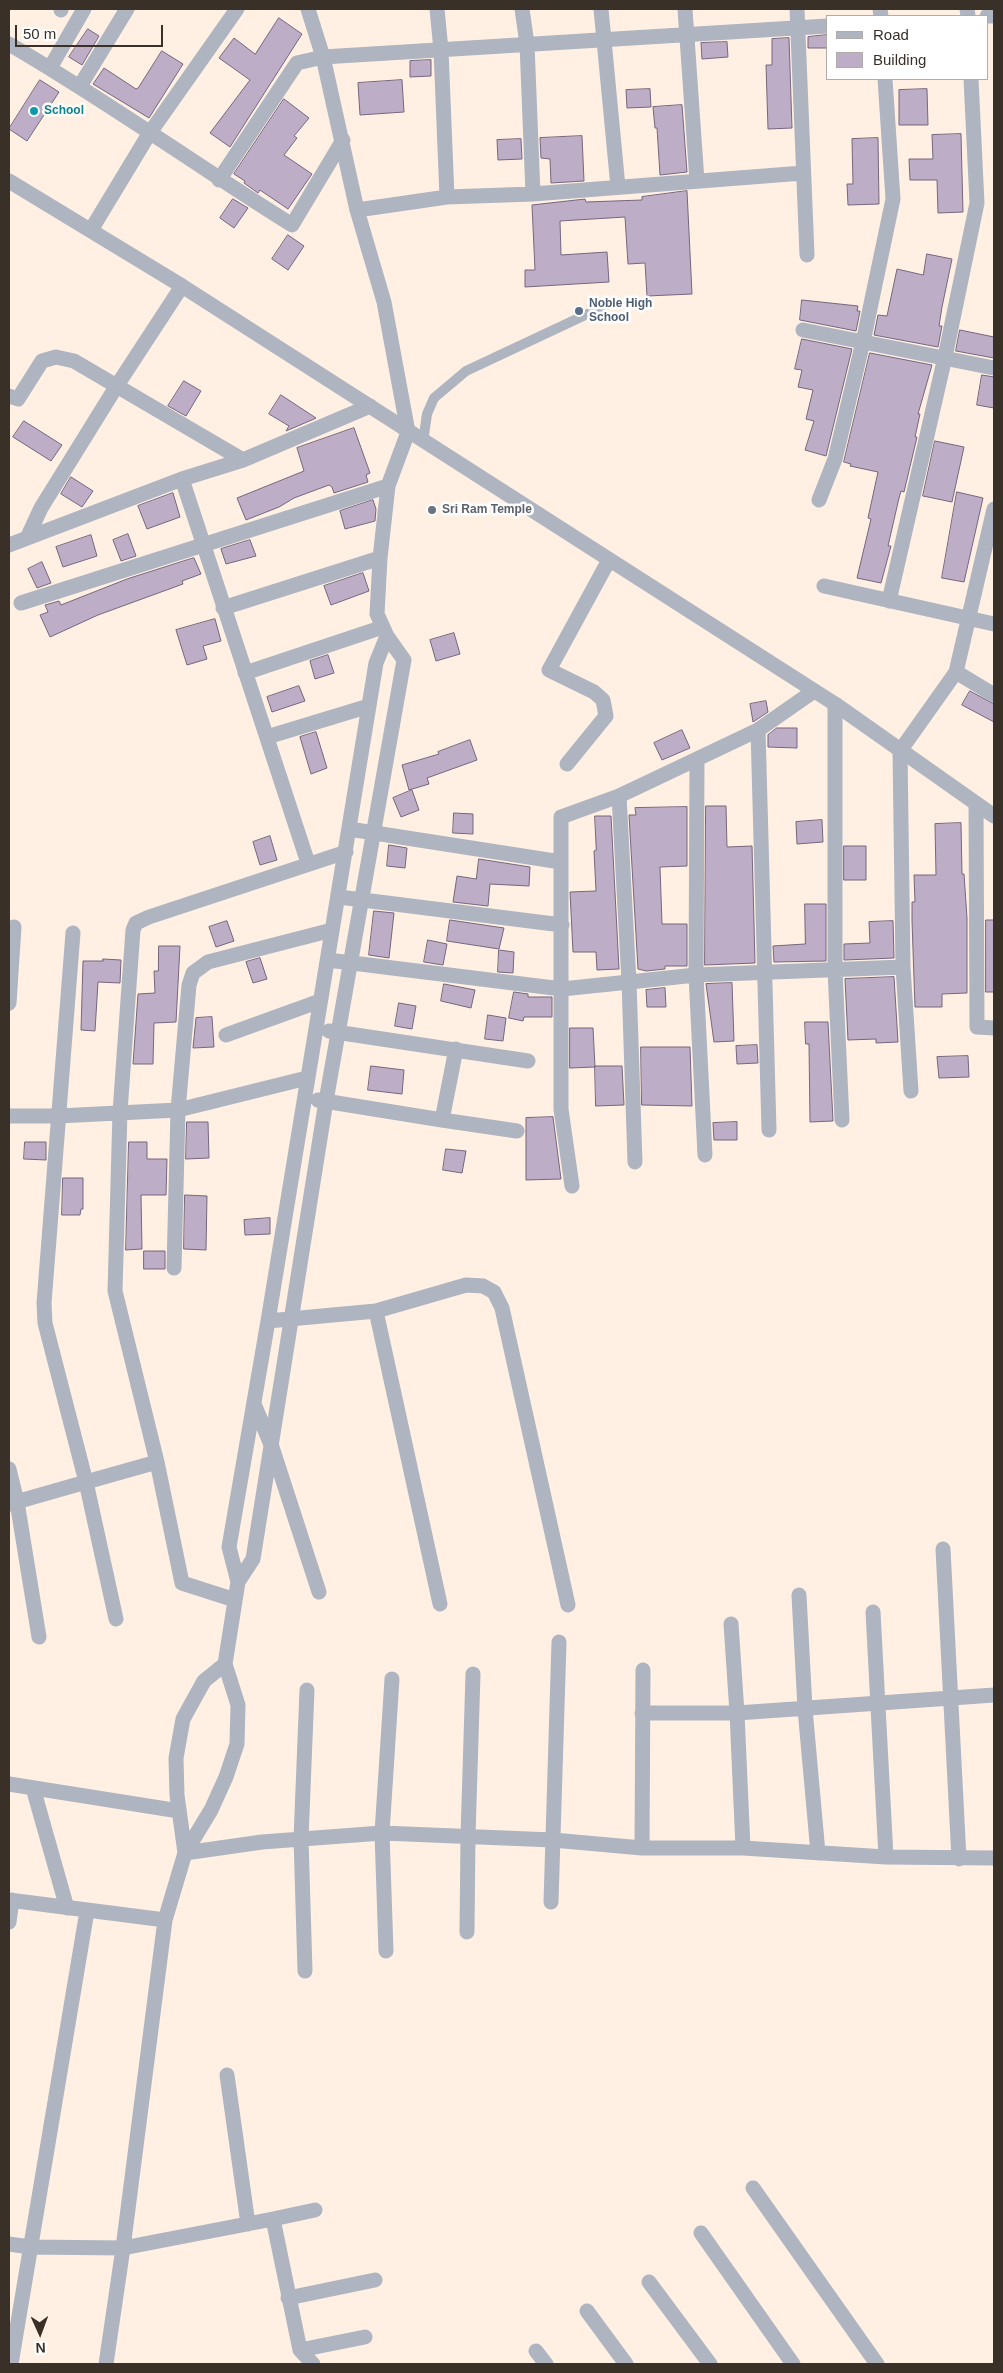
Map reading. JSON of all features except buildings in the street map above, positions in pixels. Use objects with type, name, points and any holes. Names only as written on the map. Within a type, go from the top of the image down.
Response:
[{"type":"street","points":[[50,68],[84,9]]},
{"type":"street","points":[[80,86],[127,9]]},
{"type":"street","points":[[91,230],[149,134],[237,9]]},
{"type":"street","points":[[106,2364],[123,2248],[165,1920],[185,1853],[211,1810],[226,1777],[237,1744],[238,1706],[226,1664],[235,1600],[238,1582],[253,1559],[326,1101],[375,834],[404,660],[385,632],[378,614],[380,558],[388,486],[408,432],[384,302],[357,210],[343,140],[323,57],[308,9]]},
{"type":"street","points":[[436,9],[441,50],[447,197]]},
{"type":"street","points":[[522,9],[527,44],[533,194]]},
{"type":"street","points":[[601,9],[618,188]]},
{"type":"street","points":[[684,9],[697,181]]},
{"type":"street","points":[[797,9],[807,255]]},
{"type":"street","points":[[220,180],[297,63],[323,57],[826,26]]},
{"type":"street","points":[[9,44],[80,86],[149,134],[292,225],[343,140]]},
{"type":"street","points":[[819,500],[835,459],[863,342],[893,199],[885,80]]},
{"type":"street","points":[[889,601],[945,357],[976,203],[971,80]]},
{"type":"street","points":[[357,210],[447,197],[533,194],[804,173]]},
{"type":"street","points":[[9,181],[182,286],[835,704],[994,816]]},
{"type":"street","points":[[28,536],[41,508],[116,387],[182,286]]},
{"type":"street","points":[[803,330],[994,368]]},
{"type":"street","points":[[9,396],[18,399],[42,361],[56,357],[74,361],[243,460]]},
{"type":"street","points":[[9,545],[28,536],[182,480],[243,460],[370,406]]},
{"type":"street","points":[[182,480],[308,863]]},
{"type":"street","points":[[21,603],[388,486]]},
{"type":"street","points":[[911,1091],[903,967],[900,751],[956,672],[994,509]]},
{"type":"street","points":[[223,608],[380,558]]},
{"type":"street","points":[[567,764],[606,716],[603,700],[594,692],[549,670],[608,560]]},
{"type":"street","points":[[824,586],[994,624]]},
{"type":"street","points":[[245,673],[385,632]]},
{"type":"street","points":[[238,1582],[229,1547],[339,897],[376,663],[385,632]]},
{"type":"street","points":[[956,672],[994,695]]},
{"type":"street","points":[[572,1186],[562,1110],[561,817],[619,796],[758,730],[814,691]]},
{"type":"street","points":[[835,704],[835,970],[842,1120]]},
{"type":"street","points":[[267,737],[369,706]]},
{"type":"street","points":[[758,730],[769,1130]]},
{"type":"street","points":[[696,760],[696,975],[705,1155]]},
{"type":"street","points":[[619,796],[629,982],[635,1162]]},
{"type":"street","points":[[976,805],[977,1027],[994,1028]]},
{"type":"street","points":[[349,829],[561,862]]},
{"type":"street","points":[[235,1600],[182,1583],[157,1462],[115,1291],[120,1112],[133,930],[136,923],[148,917],[346,852]]},
{"type":"street","points":[[339,897],[562,925]]},
{"type":"street","points":[[9,1003],[14,927]]},
{"type":"street","points":[[174,1268],[178,1110],[189,985],[192,973],[208,962],[332,930]]},
{"type":"street","points":[[73,933],[44,1303],[45,1323],[86,1482],[116,1619]]},
{"type":"street","points":[[328,960],[562,989],[696,975],[903,967]]},
{"type":"street","points":[[226,1036],[320,1001]]},
{"type":"street","points":[[317,1029],[528,1061]]},
{"type":"street","points":[[442,1120],[456,1049]]},
{"type":"street","points":[[9,1116],[58,1116],[178,1110],[307,1078]]},
{"type":"street","points":[[304,1097],[517,1131]]},
{"type":"street","points":[[268,1321],[376,1311],[466,1285],[484,1286],[494,1292],[502,1308],[568,1605]]},
{"type":"street","points":[[376,1311],[440,1604]]},
{"type":"street","points":[[254,1404],[272,1447],[319,1592]]},
{"type":"street","points":[[13,1503],[157,1462]]},
{"type":"street","points":[[9,1469],[13,1503],[39,1637]]},
{"type":"street","points":[[943,1549],[959,1859]]},
{"type":"street","points":[[799,1595],[805,1709],[818,1853]]},
{"type":"street","points":[[874,1612],[886,1857]]},
{"type":"street","points":[[731,1624],[743,1848]]},
{"type":"street","points":[[552,1902],[559,1642]]},
{"type":"street","points":[[185,1853],[179,1811],[176,1758],[183,1719],[204,1681],[226,1664]]},
{"type":"street","points":[[642,1848],[643,1670]]},
{"type":"street","points":[[468,1932],[472,1674]]},
{"type":"street","points":[[386,1951],[382,1833],[392,1678]]},
{"type":"street","points":[[305,1971],[301,1839],[307,1690]]},
{"type":"street","points":[[642,1713],[737,1713],[994,1695]]},
{"type":"street","points":[[9,1784],[179,1811]]},
{"type":"street","points":[[33,1788],[67,1908]]},
{"type":"street","points":[[185,1853],[301,1839],[382,1833],[553,1840],[642,1848],[743,1848],[886,1857],[994,1858]]},
{"type":"street","points":[[9,1922],[11,1900],[165,1920]]},
{"type":"street","points":[[11,2364],[88,1911]]},
{"type":"street","points":[[227,2075],[248,2224]]},
{"type":"street","points":[[753,2188],[877,2364]]},
{"type":"street","points":[[9,2244],[30,2247],[123,2248],[315,2210]]},
{"type":"street","points":[[273,2219],[300,2350],[313,2364]]},
{"type":"street","points":[[701,2233],[793,2364]]},
{"type":"street","points":[[288,2298],[375,2280]]},
{"type":"street","points":[[649,2282],[710,2364]]},
{"type":"street","points":[[587,2311],[626,2364]]},
{"type":"street","points":[[300,2350],[366,2337]]},
{"type":"street","points":[[536,2351],[546,2364]]},
{"type":"lane","points":[[423,442],[427,414],[434,398],[466,371],[613,302]]},
{"type":"place","name":"School","points":[[34,111]]},
{"type":"place","name":"Noble High School","points":[[579,311]]},
{"type":"place","name":"Sri Ram Temple","points":[[432,510]]}]
